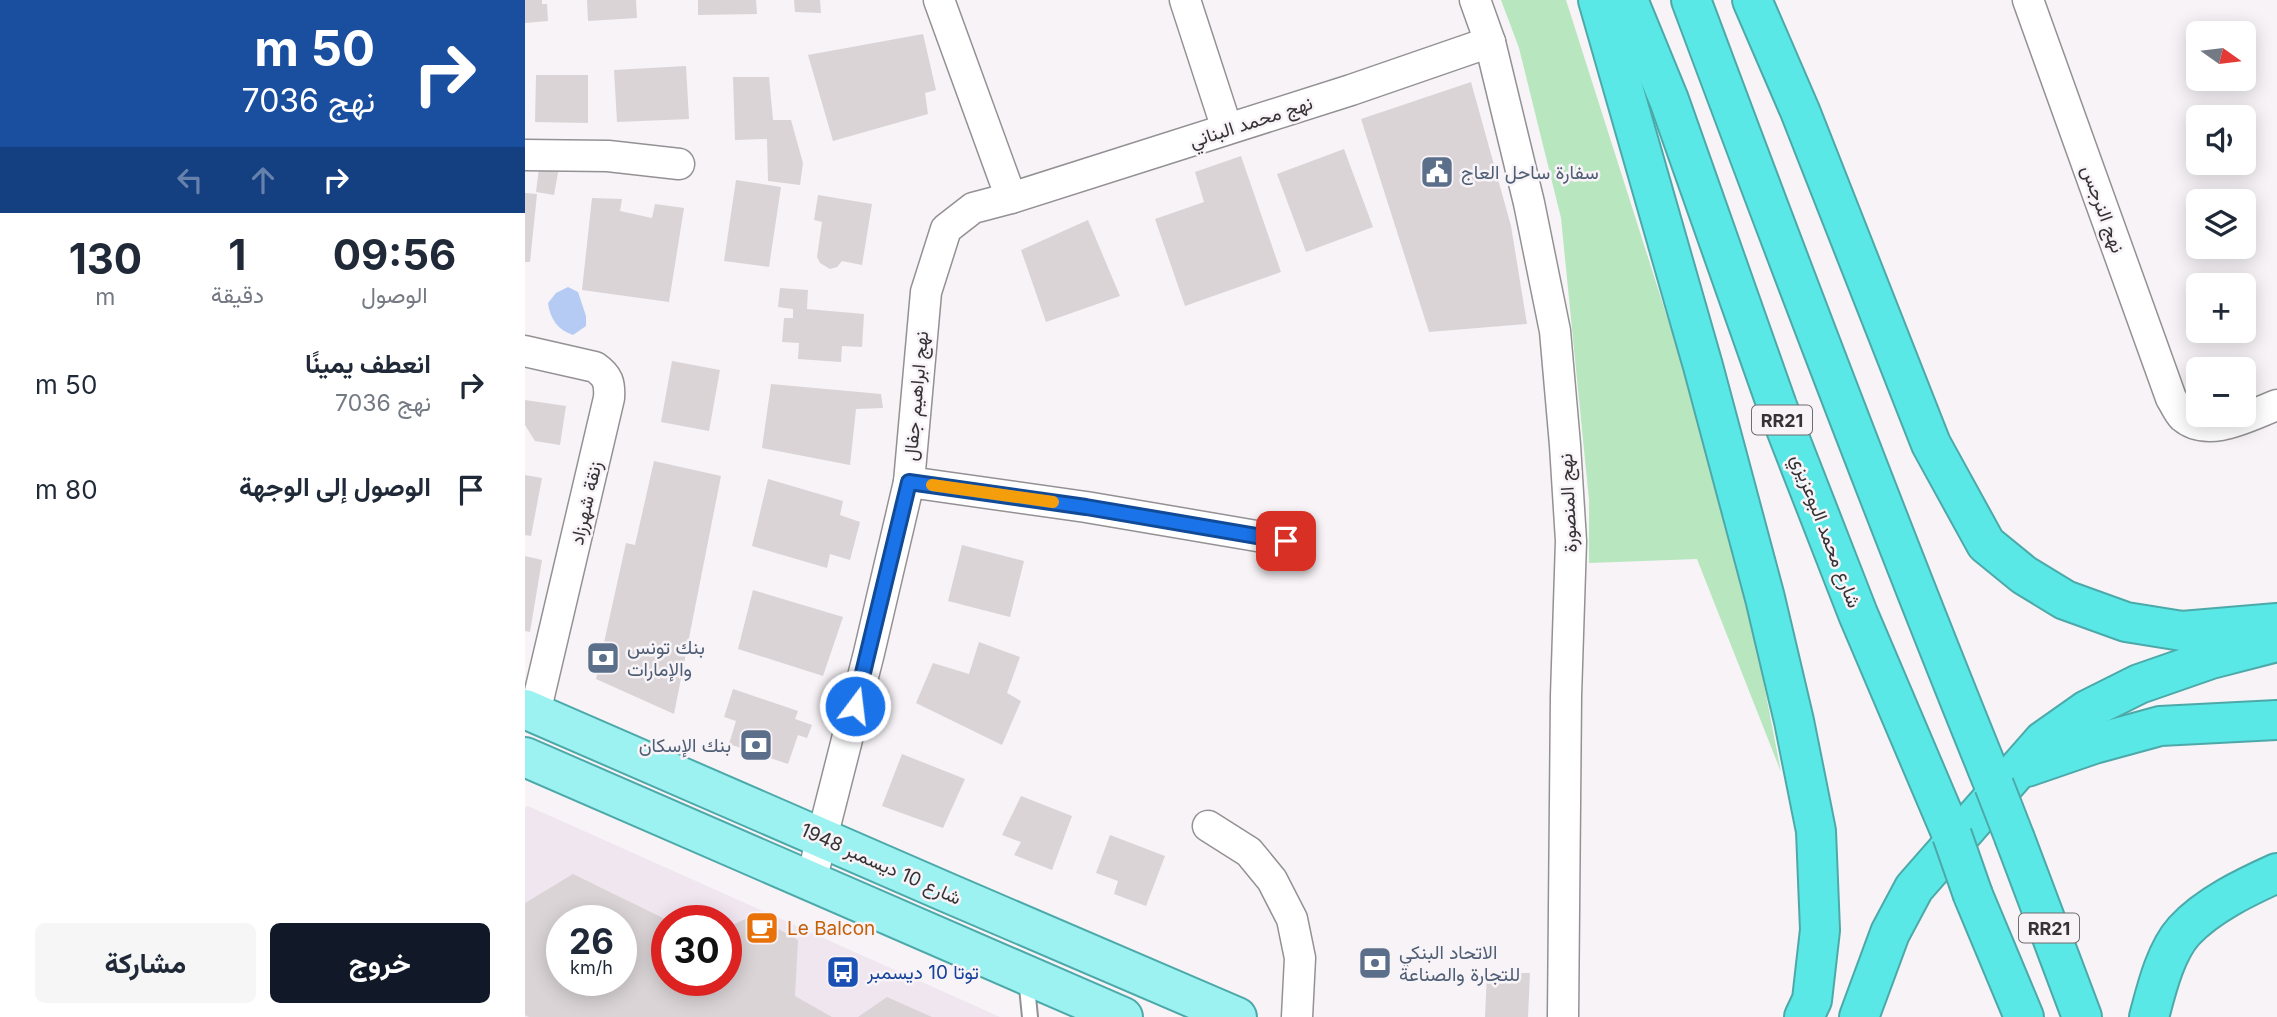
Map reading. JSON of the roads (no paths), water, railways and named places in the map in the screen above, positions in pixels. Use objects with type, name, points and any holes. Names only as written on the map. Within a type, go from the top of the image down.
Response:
[{"type":"highway","points":[[1598,0],[1703,366],[1765,598],[1816,831],[1821,930],[1812,1000],[1804,1017]]},
{"type":"highway","name":"شارع محمد البوعزيزي","points":[[1628,0],[1669,100],[1777,406],[1858,614],[1952,835],[1973,895],[2024,1017]]},
{"type":"highway","name":"RR21","points":[[1692,0],[1916,594],[2006,778],[2015,839],[2082,1017]]},
{"type":"highway","points":[[1752,0],[1800,111],[1931,443],[1986,544],[2024,575],[2065,600],[2126,622],[2182,631],[2277,623]]},
{"type":"highway","points":[[1859,1017],[1890,933],[1914,888],[2006,778],[2043,741],[2087,710],[2139,684],[2211,659],[2277,642]]},
{"type":"highway","points":[[2006,778],[2094,744],[2160,726],[2277,720]]},
{"type":"highway","points":[[2149,1017],[2161,972],[2183,932],[2227,896],[2276,873]]},
{"type":"highway","points":[[1973,895],[2010,1017]]},
{"type":"main road","name":"شارع 10 ديسمبر 1948","points":[[530,711],[821,836],[951,896],[1237,1017]]},
{"type":"main road","points":[[525,757],[1123,1017]]},
{"type":"street","points":[[939,0],[1011,198]]},
{"type":"street","points":[[1185,0],[1227,129]]},
{"type":"street","name":"نهج المنصورة","points":[[1475,0],[1490,42],[1529,203],[1555,331],[1571,541],[1566,696],[1563,1017]]},
{"type":"street","name":"نهج النرجس","points":[[2028,0],[2171,398],[2182,416],[2195,424],[2213,427],[2277,405]]},
{"type":"street","name":"نهج محمد البناني","points":[[1011,198],[1490,42]]},
{"type":"street","points":[[525,155],[608,156],[679,164]]},
{"type":"street","name":"نهج ابراهيم جفال","points":[[811,881],[909,482],[926,292],[946,229],[972,208],[1011,198]]},
{"type":"street","name":"زنقة شهرزاد","points":[[525,351],[595,367],[605,374],[610,384],[575,551],[530,711]]},
{"type":"street","points":[[909,482],[1086,507],[1286,541]]},
{"type":"street","points":[[1208,825],[1249,852],[1272,880],[1292,919],[1300,958],[1297,1017]]},
{"type":"lane","points":[[1025,976],[1030,1017]]},
{"type":"water","points":[[568,287],[578,292],[586,316],[586,326],[573,335],[556,323],[548,303],[556,293]]},
{"type":"place","name":"سفارة ساحل العاج","points":[[1437,172]]},
{"type":"place","name":"بنك تونس والإمارات","points":[[603,658]]},
{"type":"place","name":"بنك الإسكان","points":[[756,745]]},
{"type":"place","name":"Le Balcon","points":[[762,928]]},
{"type":"place","name":"الاتحاد البنكي للتجارة والصناعة","points":[[1375,963]]},
{"type":"place","name":"توتا 10 ديسمبر","points":[[843,972]]}]
